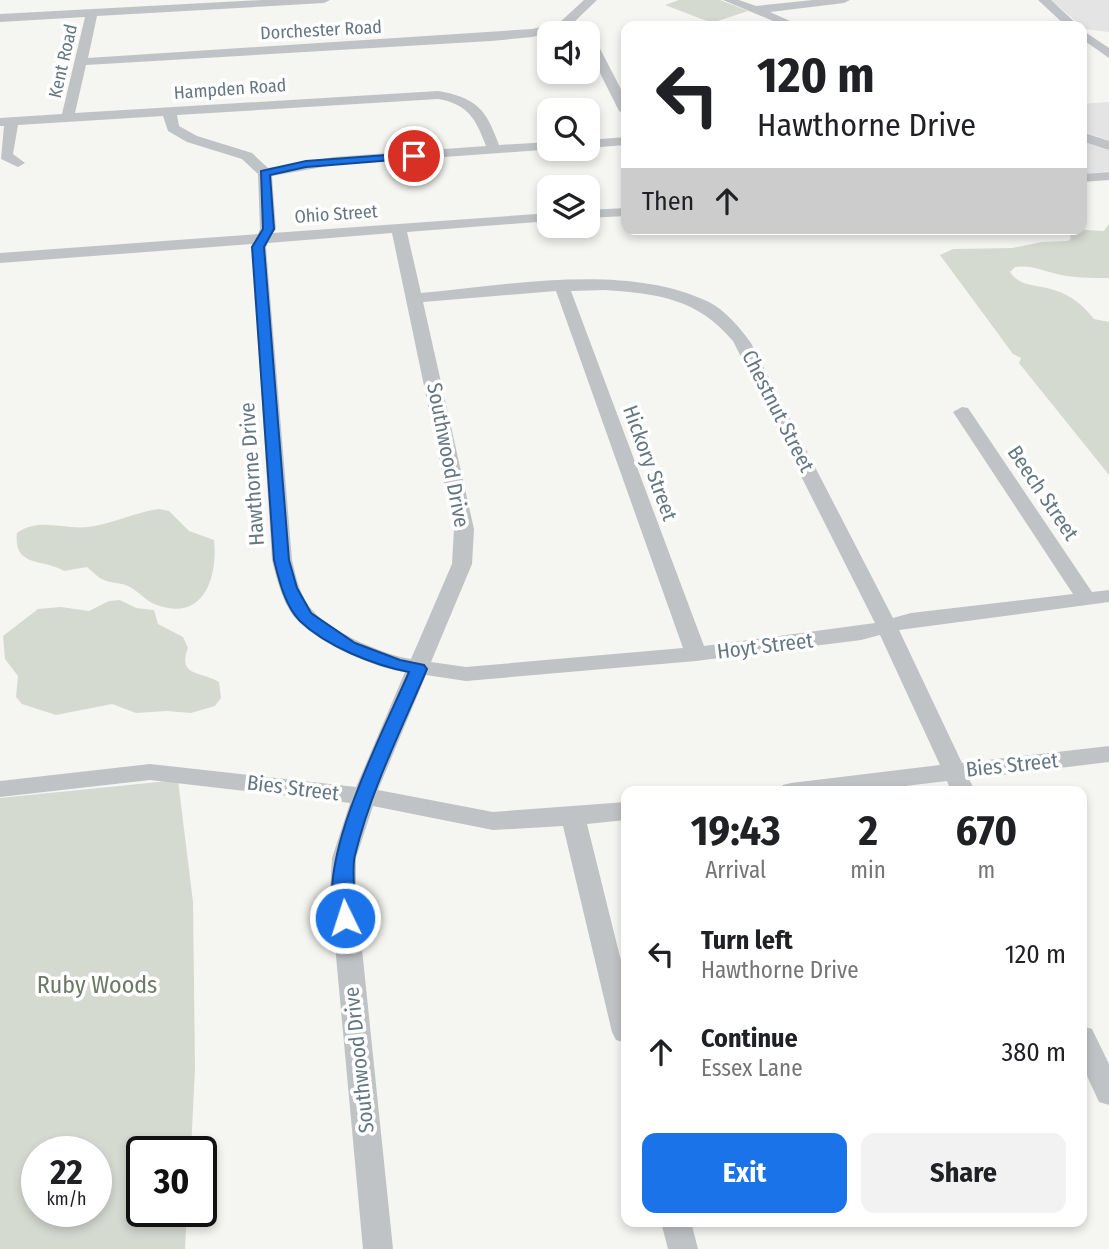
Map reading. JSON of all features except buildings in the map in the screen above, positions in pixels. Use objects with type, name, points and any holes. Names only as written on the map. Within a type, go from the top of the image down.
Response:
[{"type":"street","points":[[0,19],[324,0]]},
{"type":"street","points":[[568,21],[591,0]]},
{"type":"street","points":[[729,0],[782,21]]},
{"type":"street","points":[[755,10],[844,0]]},
{"type":"street","points":[[1044,0],[1067,21]]},
{"type":"street","name":"Kent Road","points":[[68,117],[93,13]]},
{"type":"street","name":"Dorchester Road","points":[[80,62],[537,32]]},
{"type":"street","points":[[1087,37],[1109,36]]},
{"type":"street","points":[[1087,40],[1109,54]]},
{"type":"street","points":[[600,60],[621,101]]},
{"type":"street","points":[[479,89],[462,99],[482,115],[494,150]]},
{"type":"street","name":"Hampden Road","points":[[6,122],[403,96],[438,95],[462,99]]},
{"type":"street","points":[[169,111],[173,128],[192,139],[247,156],[265,173],[334,161],[537,147]]},
{"type":"street","points":[[6,122],[6,156],[18,163]]},
{"type":"street","points":[[1087,138],[1109,146]]},
{"type":"street","points":[[600,143],[621,141]]},
{"type":"street","name":"Hawthorne Drive","points":[[265,173],[268,229],[258,247],[282,560],[289,588],[305,617],[349,646],[396,664],[418,669]]},
{"type":"street","points":[[1087,178],[1109,176]]},
{"type":"street","points":[[600,214],[621,212]]},
{"type":"street","name":"Ohio Street","points":[[0,258],[537,218]]},
{"type":"street","name":"Southwood Drive","points":[[378,1249],[343,891],[344,858],[364,796],[462,564],[464,529],[416,298],[398,229]]},
{"type":"street","name":"Chestnut Street","points":[[416,298],[617,285],[667,291],[705,306],[730,325],[743,343],[887,626],[959,781]]},
{"type":"street","name":"Hickory Street","points":[[562,288],[696,654]]},
{"type":"street","name":"Beech Street","points":[[962,412],[1086,598]]},
{"type":"street","name":"Hoyt Street","points":[[418,669],[466,674],[696,654],[862,633],[911,620],[1109,596]]},
{"type":"street","name":"Bies Street","points":[[875,786],[959,781],[1109,754]]},
{"type":"street","name":"Bies Street","points":[[0,789],[150,772],[364,796],[494,821],[621,812]]},
{"type":"street","points":[[573,817],[621,1012]]},
{"type":"street","points":[[1090,1047],[1109,1093]]},
{"type":"street","points":[[677,1227],[683,1249]]},
{"type":"shaded area","points":[[1051,0],[1109,0],[1109,32],[1087,29],[1087,21],[1076,21]]},
{"type":"shaded area","points":[[1109,102],[1109,141],[1087,133],[1087,104]]},
{"type":"shaded area","points":[[1087,140],[1109,148],[1109,171],[1087,173]]},
{"type":"green space","points":[[679,0],[720,0],[748,11],[718,21],[707,21],[665,5]]},
{"type":"green space","points":[[1109,224],[1109,278],[1067,276],[1025,267],[1015,267],[1010,272],[1019,281],[1066,295],[1081,305],[1094,319],[1109,322],[1109,475],[1019,363],[1021,358],[1013,354],[940,255],[953,249],[1012,248],[1042,242],[1068,241],[1070,235],[1087,235],[1087,230],[1104,231]]},
{"type":"green space","points":[[159,509],[169,511],[189,531],[214,540],[213,568],[205,593],[197,602],[186,607],[173,609],[153,604],[130,587],[102,579],[87,567],[64,571],[31,560],[20,552],[17,544],[17,533],[25,528],[43,525],[88,527]]},
{"type":"green space","points":[[120,600],[136,608],[154,610],[158,624],[183,637],[188,648],[185,657],[188,669],[219,682],[221,698],[215,706],[191,713],[136,713],[112,704],[56,715],[22,704],[16,697],[18,676],[5,659],[3,636],[38,609],[61,607],[89,611],[109,601]]},
{"type":"green space","name":"Ruby Woods","points":[[178,780],[193,902],[195,1068],[192,1136],[126,1136],[126,1227],[186,1227],[185,1249],[0,1249],[0,798]]},
{"type":"route","points":[[345,918],[344,858],[364,796],[418,669],[396,664],[349,646],[305,617],[289,588],[282,560],[258,247],[268,229],[265,173],[306,164],[414,156]]}]
